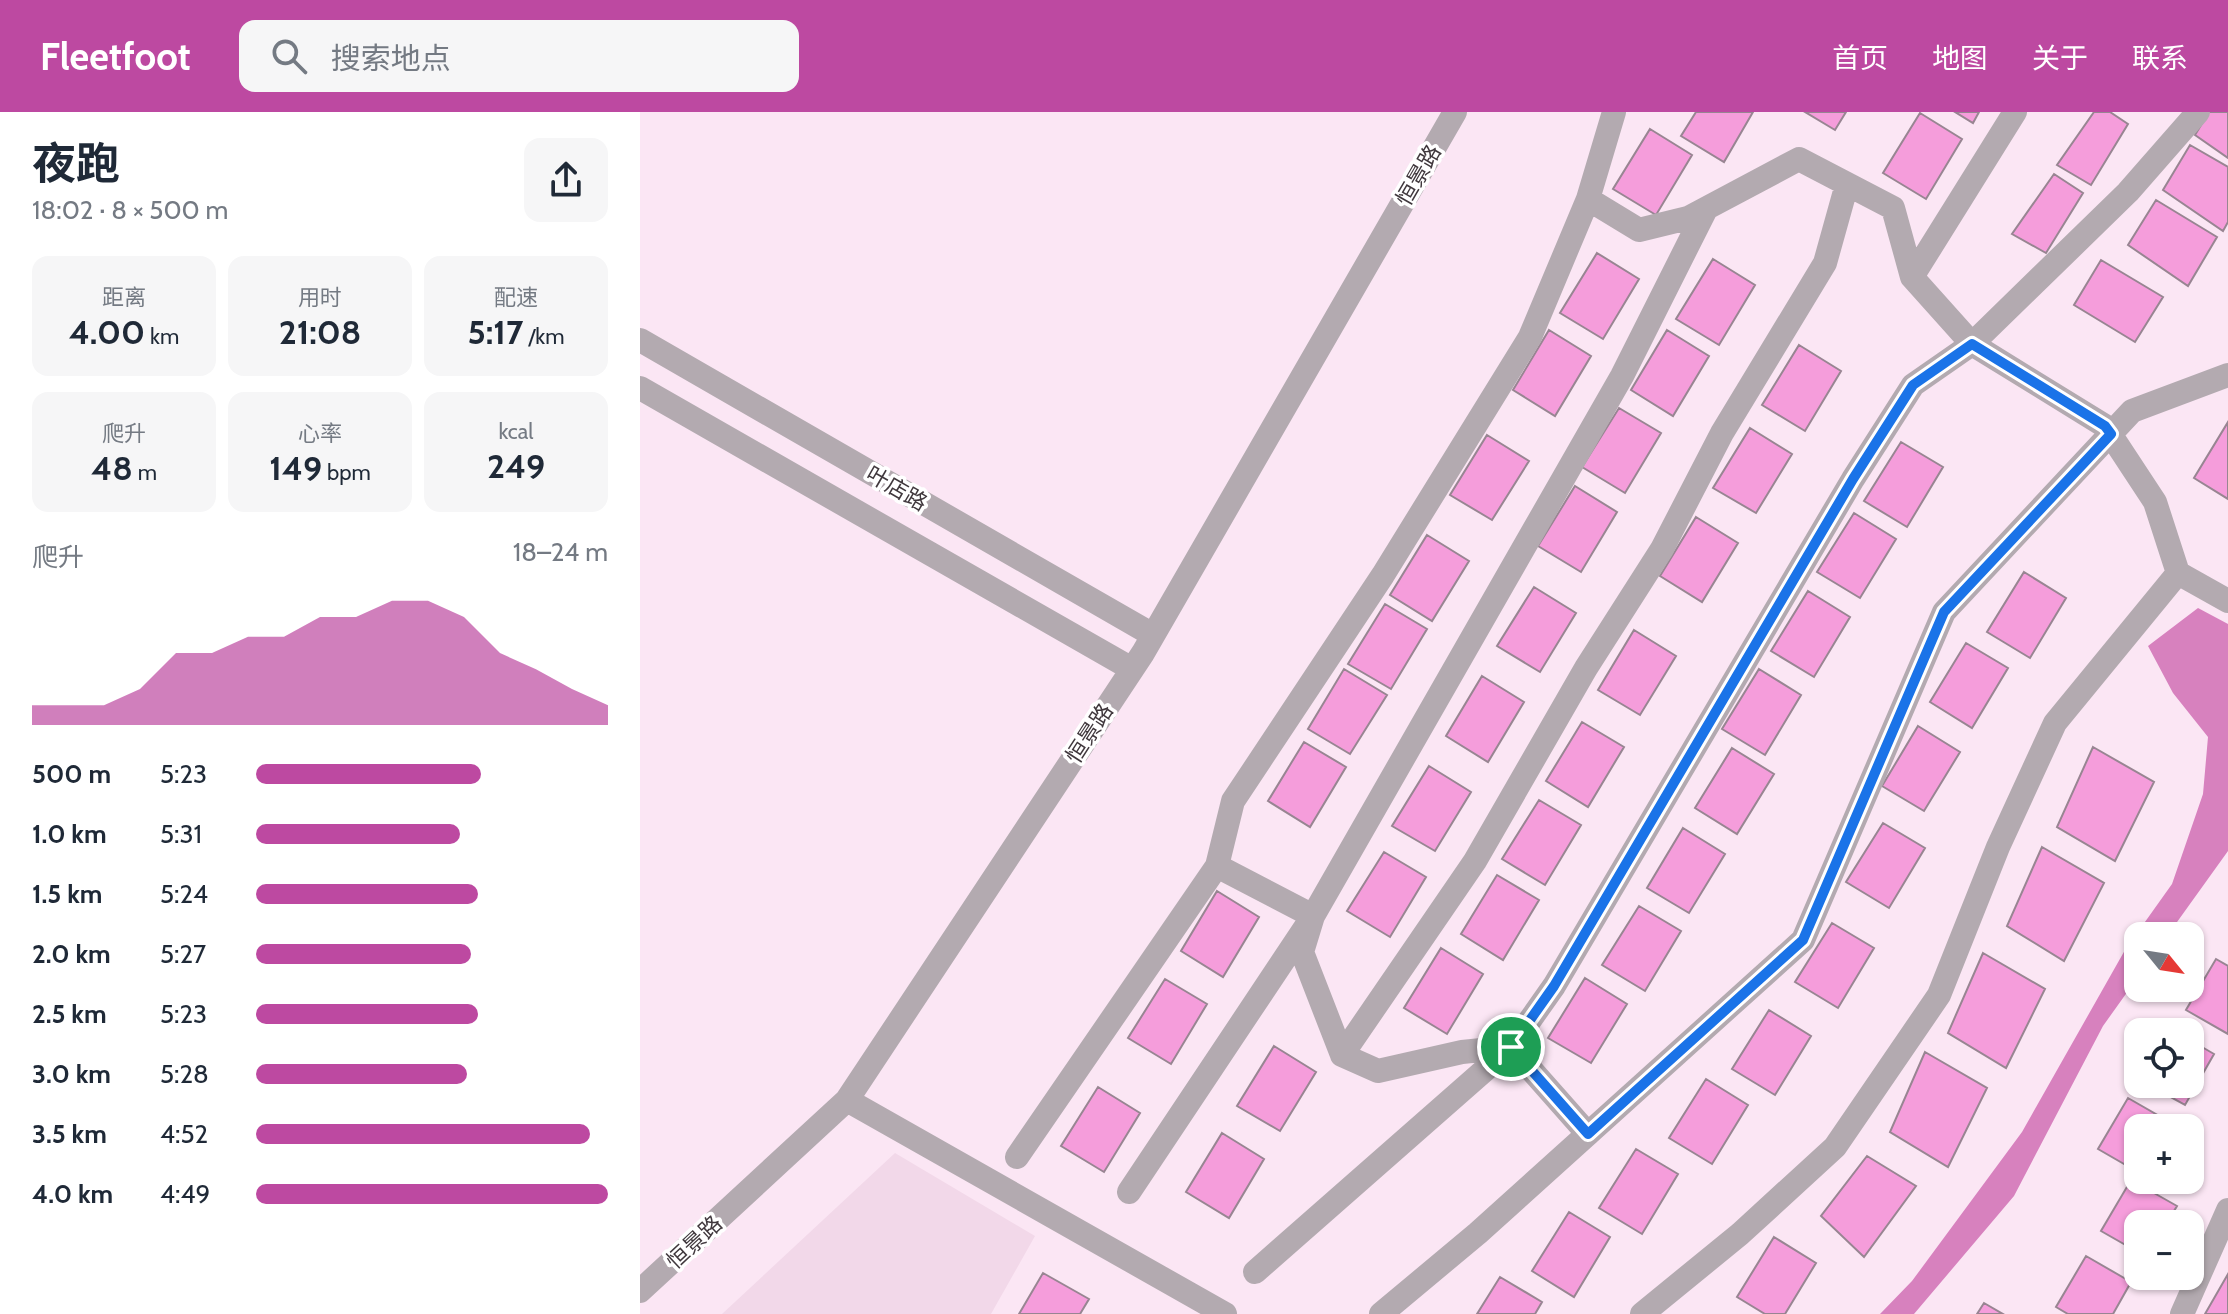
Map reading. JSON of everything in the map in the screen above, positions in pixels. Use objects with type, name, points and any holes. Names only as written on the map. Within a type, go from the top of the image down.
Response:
[{"type":"street","name":"恒景路","points":[[640,1291],[847,1100],[1153,635],[1455,112]]},
{"type":"street","points":[[1017,1157],[1217,866],[1233,801],[1383,575],[1530,337],[1588,199],[1614,112]]},
{"type":"street","points":[[1912,277],[2015,112]]},
{"type":"street","points":[[1255,1272],[1511,1047],[1554,986],[1853,479],[1913,385],[1972,344],[2128,192],[2198,112]]},
{"type":"street","points":[[1588,199],[1639,230],[1688,218],[1799,159],[1893,208],[1912,277],[1972,344],[2105,426],[2155,502],[2178,573],[2228,601]]},
{"type":"street","points":[[1342,1055],[1475,861],[1586,668],[1662,549],[1722,433],[1825,263],[1847,184]]},
{"type":"street","points":[[1129,1192],[1313,916],[1622,376],[1706,209]]},
{"type":"street","name":"叶店路","points":[[640,340],[1153,635]]},
{"type":"street","points":[[1381,1314],[1588,1134],[1803,940],[1944,612],[2132,411],[2228,375]]},
{"type":"street","name":"叶店路","points":[[640,388],[1132,669]]},
{"type":"street","points":[[1642,1314],[1740,1234],[1835,1147],[1939,995],[1998,847],[2055,723],[2178,573]]},
{"type":"street","points":[[1217,866],[1313,916]]},
{"type":"street","points":[[1313,916],[1302,952],[1342,1055],[1378,1071],[1462,1052],[1511,1047]]},
{"type":"street","points":[[1511,1047],[1588,1134]]},
{"type":"street","points":[[847,1100],[1225,1314]]},
{"type":"street","points":[[2182,1314],[2228,1210]]},
{"type":"shaded area","points":[[2198,608],[2228,624],[2228,851],[2177,922],[2145,922],[2172,884],[2203,794],[2208,737],[2173,693],[2148,646]]},
{"type":"shaded area","points":[[2124,952],[2124,997],[2103,1026],[2014,1196],[1914,1314],[1880,1314],[1912,1281],[2022,1132]]},
{"type":"shaded area","points":[[895,1153],[1035,1236],[991,1314],[722,1314]]},
{"type":"building","points":[[1696,112],[1753,112],[1724,162],[1681,136]]},
{"type":"building","points":[[1805,112],[1846,112],[1835,130]]},
{"type":"building","points":[[1955,112],[1979,112],[1973,123]]},
{"type":"building","points":[[2094,112],[2110,112],[2128,124],[2091,185],[2057,165]]},
{"type":"building","points":[[2209,112],[2228,112],[2228,158],[2195,135]]},
{"type":"building","points":[[1920,113],[1962,139],[1926,199],[1883,173]]},
{"type":"building","points":[[1650,129],[1692,155],[1656,215],[1613,189]]},
{"type":"building","points":[[2190,145],[2228,167],[2228,222],[2223,231],[2163,190]]},
{"type":"building","points":[[2054,174],[2083,193],[2046,253],[2012,234]]},
{"type":"building","points":[[2156,200],[2217,237],[2188,286],[2128,245]]},
{"type":"building","points":[[1597,253],[1639,279],[1603,339],[1560,313]]},
{"type":"building","points":[[1713,259],[1755,285],[1719,345],[1676,319]]},
{"type":"building","points":[[2101,260],[2163,297],[2135,342],[2074,305]]},
{"type":"building","points":[[1549,330],[1591,356],[1555,416],[1513,390]]},
{"type":"building","points":[[1667,330],[1709,356],[1673,416],[1631,390]]},
{"type":"building","points":[[1799,345],[1841,371],[1805,431],[1762,405]]},
{"type":"building","points":[[1619,408],[1661,433],[1625,493],[1582,467]]},
{"type":"building","points":[[2228,422],[2228,499],[2194,478]]},
{"type":"building","points":[[1750,428],[1792,454],[1756,513],[1713,488]]},
{"type":"building","points":[[1487,435],[1529,461],[1492,520],[1450,495]]},
{"type":"building","points":[[1901,442],[1943,467],[1907,527],[1864,501]]},
{"type":"building","points":[[1575,486],[1617,512],[1581,572],[1538,546]]},
{"type":"building","points":[[1854,513],[1896,539],[1860,598],[1817,572]]},
{"type":"building","points":[[1696,517],[1738,543],[1702,602],[1660,576]]},
{"type":"building","points":[[1427,535],[1469,561],[1432,621],[1390,595]]},
{"type":"building","points":[[2024,572],[2066,598],[2030,658],[1987,632]]},
{"type":"building","points":[[1534,587],[1576,613],[1540,672],[1497,646]]},
{"type":"building","points":[[1808,591],[1850,617],[1814,677],[1771,651]]},
{"type":"building","points":[[1385,604],[1427,629],[1391,689],[1348,664]]},
{"type":"building","points":[[1634,630],[1676,656],[1640,715],[1598,690]]},
{"type":"building","points":[[1966,643],[2008,668],[1972,728],[1930,702]]},
{"type":"building","points":[[1344,669],[1387,695],[1350,754],[1308,729]]},
{"type":"building","points":[[1759,669],[1801,695],[1765,755],[1722,729]]},
{"type":"building","points":[[1482,676],[1524,702],[1488,762],[1446,736]]},
{"type":"building","points":[[1582,722],[1624,747],[1588,807],[1546,781]]},
{"type":"building","points":[[1918,726],[1960,752],[1924,811],[1882,786]]},
{"type":"building","points":[[1304,742],[1346,767],[1310,827],[1268,801]]},
{"type":"building","points":[[2093,747],[2154,782],[2115,861],[2057,827]]},
{"type":"building","points":[[1732,748],[1774,774],[1737,834],[1695,808]]},
{"type":"building","points":[[1429,766],[1471,792],[1435,851],[1392,826]]},
{"type":"building","points":[[1539,800],[1581,825],[1545,885],[1502,859]]},
{"type":"building","points":[[1883,823],[1925,848],[1889,908],[1846,882]]},
{"type":"building","points":[[1683,828],[1725,854],[1689,913],[1647,888]]},
{"type":"building","points":[[2042,847],[2104,883],[2064,961],[2007,926]]},
{"type":"building","points":[[1384,852],[1426,877],[1390,937],[1347,911]]},
{"type":"building","points":[[1497,875],[1539,900],[1503,960],[1461,934]]},
{"type":"building","points":[[1217,891],[1259,917],[1223,977],[1181,951]]},
{"type":"building","points":[[1639,906],[1681,931],[1645,991],[1602,965]]},
{"type":"building","points":[[1832,923],[1874,948],[1838,1008],[1795,982]]},
{"type":"building","points":[[1441,948],[1483,974],[1447,1034],[1404,1008]]},
{"type":"building","points":[[1983,953],[2045,989],[2006,1068],[1948,1033]]},
{"type":"building","points":[[2216,959],[2228,966],[2228,1034],[2186,1010],[2191,1002],[2204,1002],[2204,979]]},
{"type":"building","points":[[1585,978],[1627,1004],[1591,1063],[1548,1038]]},
{"type":"building","points":[[1165,979],[1207,1004],[1171,1064],[1128,1038]]},
{"type":"building","points":[[1769,1010],[1811,1036],[1775,1095],[1732,1069]]},
{"type":"building","points":[[1274,1046],[1316,1072],[1280,1131],[1237,1106]]},
{"type":"building","points":[[2204,1048],[2214,1054],[2204,1072]]},
{"type":"building","points":[[1925,1052],[1987,1088],[1948,1167],[1890,1132]]},
{"type":"building","points":[[1706,1079],[1748,1105],[1712,1164],[1669,1138]]},
{"type":"building","points":[[1098,1087],[1140,1113],[1104,1172],[1061,1146]]},
{"type":"building","points":[[2128,1098],[2156,1114],[2124,1114],[2124,1164],[2098,1149]]},
{"type":"building","points":[[2172,1098],[2189,1098],[2185,1105]]},
{"type":"building","points":[[1222,1133],[1264,1159],[1229,1218],[1186,1192]]},
{"type":"building","points":[[1636,1149],[1678,1174],[1642,1234],[1599,1208]]},
{"type":"building","points":[[1867,1156],[1916,1186],[1864,1257],[1821,1216]]},
{"type":"building","points":[[2124,1192],[2156,1194],[2177,1206],[2175,1210],[2124,1210],[2124,1244],[2101,1231]]},
{"type":"building","points":[[1569,1212],[1610,1237],[1574,1297],[1532,1271]]},
{"type":"building","points":[[1774,1237],[1816,1263],[1785,1314],[1765,1314],[1737,1297]]},
{"type":"building","points":[[2086,1256],[2124,1278],[2124,1290],[2126,1290],[2113,1314],[2068,1314],[2056,1307]]},
{"type":"building","points":[[1043,1273],[1089,1299],[1080,1314],[1019,1314]]},
{"type":"building","points":[[2228,1274],[2228,1314],[2205,1314]]},
{"type":"building","points":[[1500,1277],[1542,1302],[1535,1314],[1477,1314]]},
{"type":"building","points":[[1984,1303],[2003,1314],[1977,1314]]},
{"type":"route","points":[[1972,344],[2105,426],[2111,434],[1944,612],[1803,940],[1588,1134],[1511,1047],[1554,986],[1853,479],[1913,385],[1972,344]]}]
